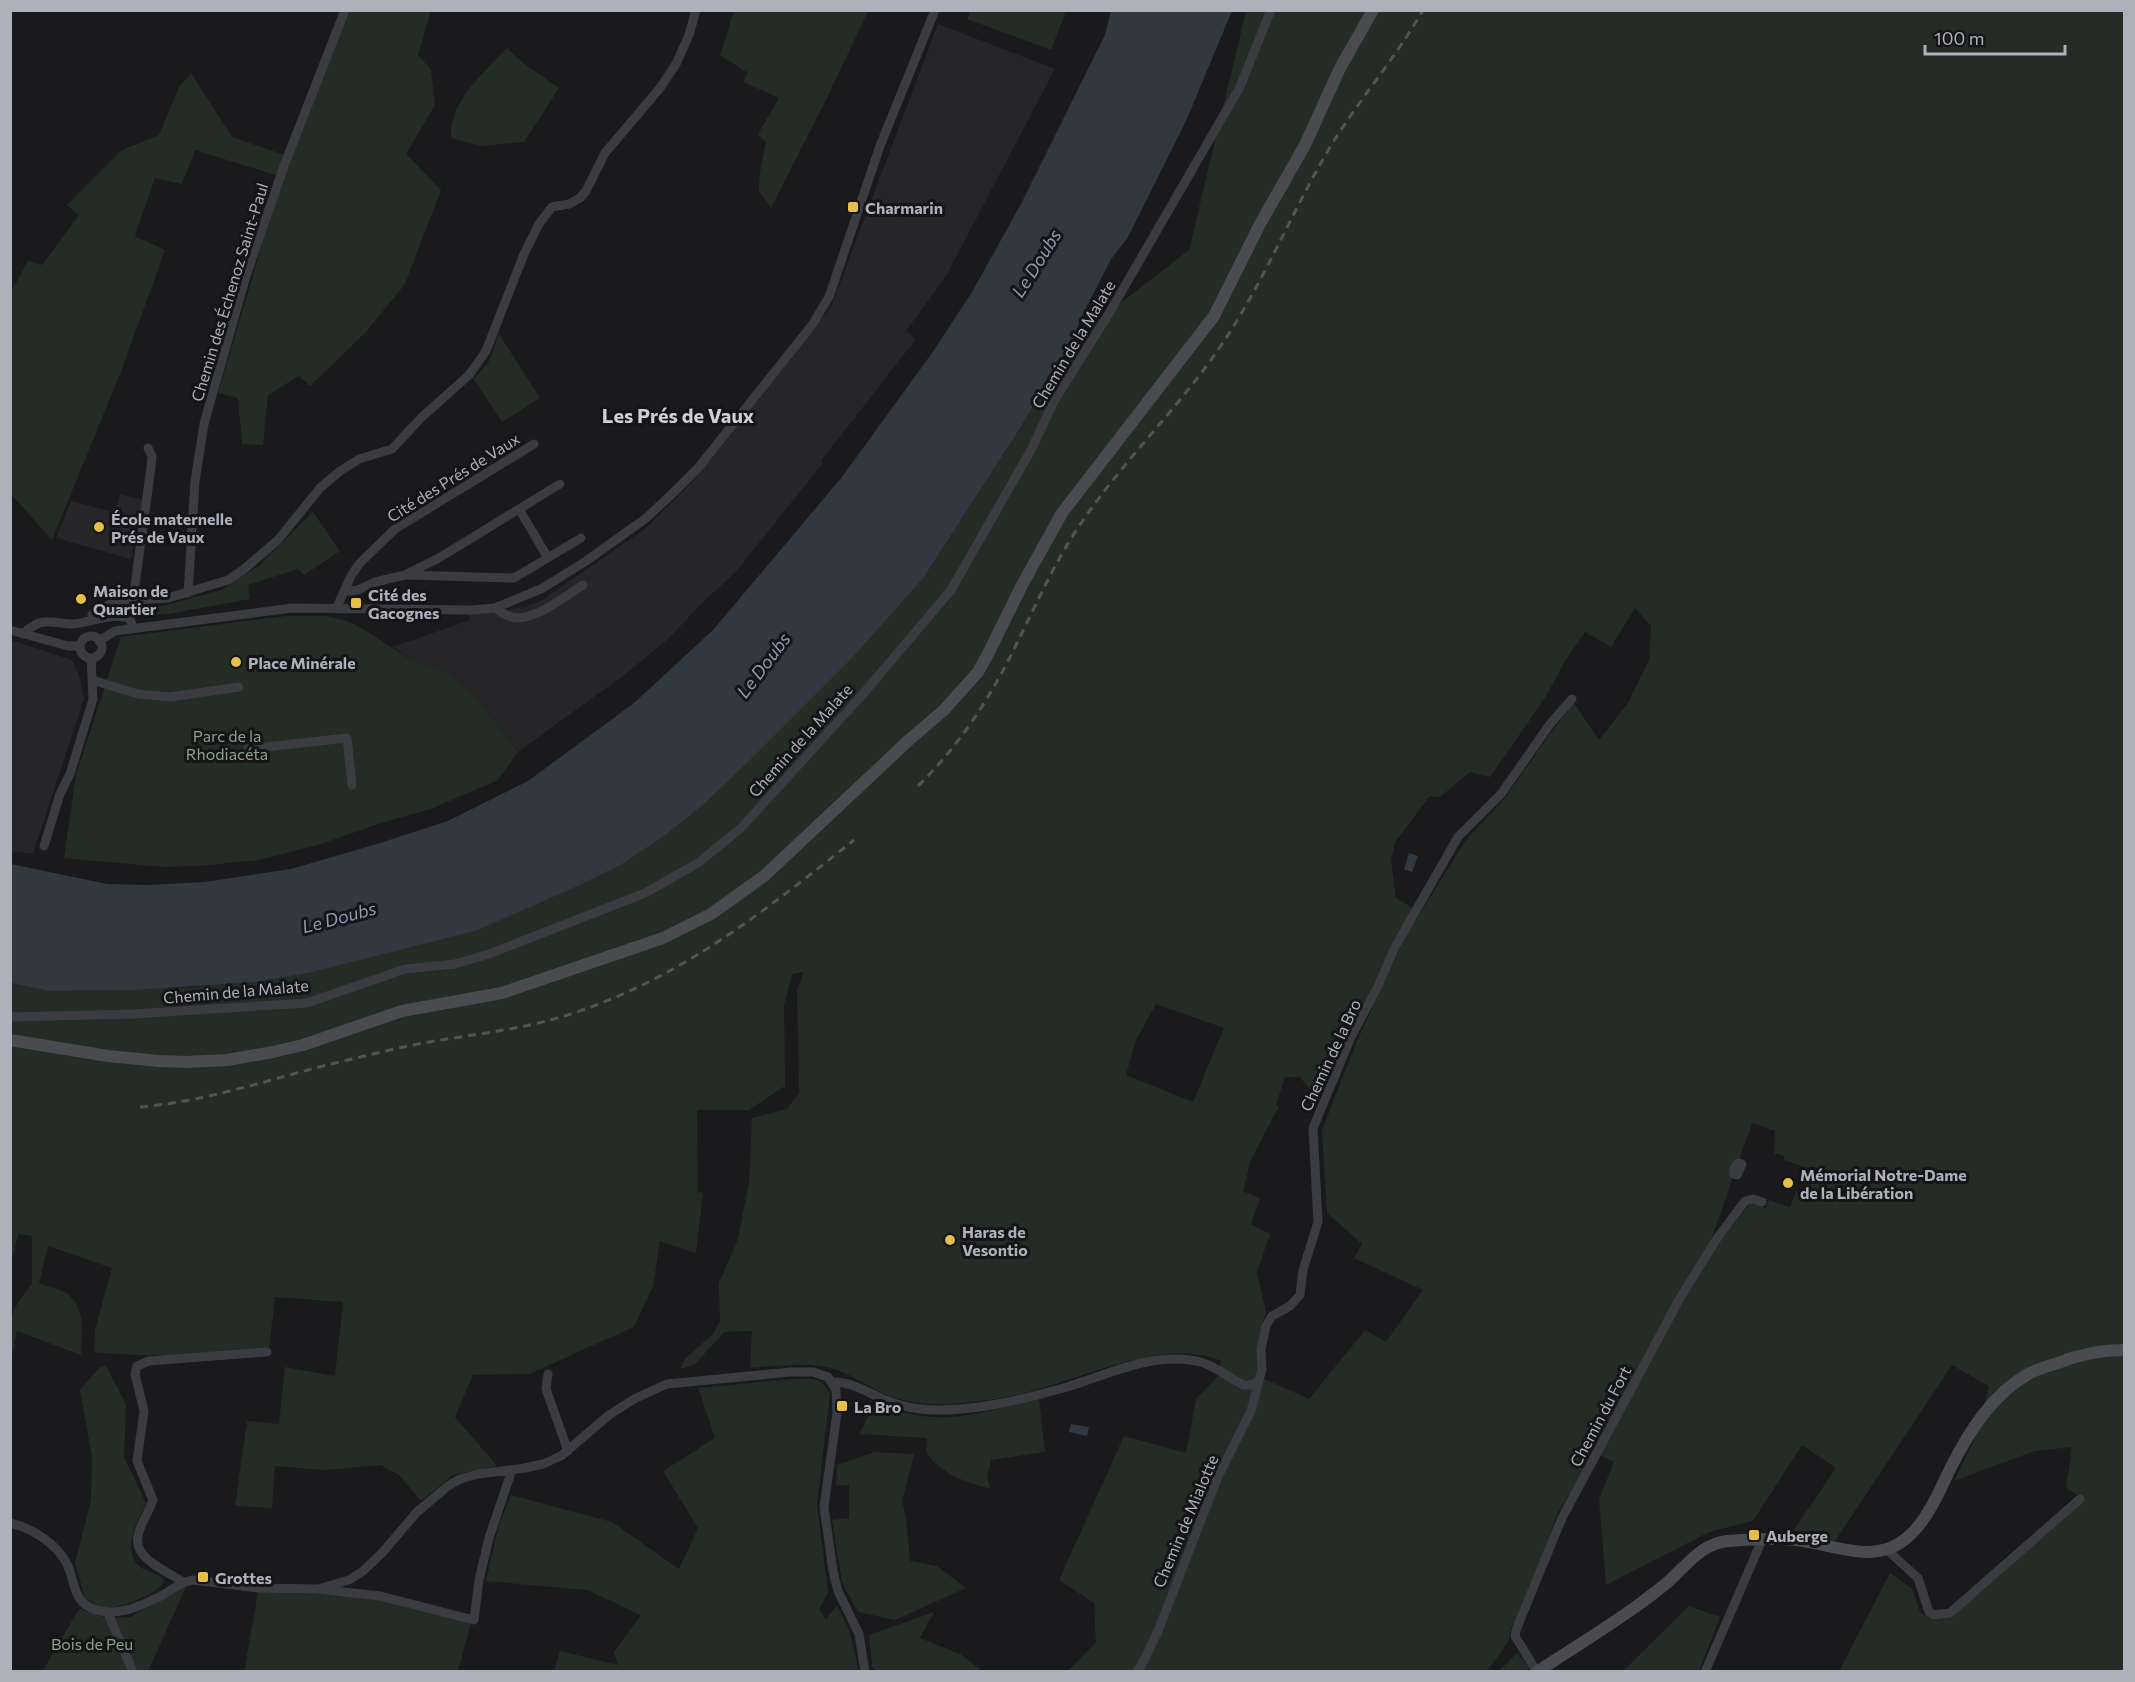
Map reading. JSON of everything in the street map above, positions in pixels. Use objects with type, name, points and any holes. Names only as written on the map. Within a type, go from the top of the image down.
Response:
[{"type":"main road","points":[[10,1040],[108,1056],[177,1062],[227,1060],[273,1052],[312,1042],[396,1012],[502,993],[653,942],[700,920],[747,889],[764,876],[944,710],[978,672],[1062,513],[1214,316],[1260,224],[1305,145],[1353,42],[1373,10]]},
{"type":"main road","points":[[1537,1671],[1643,1602],[1668,1582],[1693,1557],[1712,1545],[1726,1541],[1798,1540],[1863,1553],[1887,1550],[1909,1536],[1924,1517],[1969,1432],[1990,1405],[2013,1384],[2030,1373],[2074,1357],[2091,1352],[2124,1350]]},
{"type":"street","name":"Chemin des Échenoz Saint-Paul","points":[[188,593],[195,481],[204,424],[246,276],[284,166],[345,10]]},
{"type":"street","points":[[93,620],[92,615],[95,611],[111,603],[168,598],[228,580],[278,540],[320,488],[359,459],[392,449],[422,417],[469,375],[486,351],[524,254],[539,224],[552,207],[569,204],[580,198],[586,191],[605,153],[650,101],[676,64],[689,35],[696,10]]},
{"type":"street","points":[[99,641],[115,631],[292,608],[472,610],[495,608],[543,588],[645,519],[698,468],[812,325],[829,297],[884,138],[935,10]]},
{"type":"street","name":"Chemin de la Malate","points":[[10,1017],[133,1014],[307,1003],[405,969],[455,964],[489,954],[645,893],[698,863],[741,828],[862,694],[951,590],[1031,450],[1054,401],[1108,315],[1240,87],[1271,10]]},
{"type":"street","name":"Cité des Prés de Vaux","points":[[336,609],[359,564],[395,529],[534,444]]},
{"type":"street","points":[[133,600],[151,467],[152,456],[148,448]]},
{"type":"street","points":[[344,592],[358,590],[375,582],[405,575],[439,558],[560,484]]},
{"type":"street","points":[[519,509],[548,558]]},
{"type":"street","points":[[405,575],[514,578],[581,538]]},
{"type":"street","points":[[495,608],[508,616],[517,618],[534,614],[583,585]]},
{"type":"street","points":[[23,634],[41,622],[75,624],[128,617],[133,628]]},
{"type":"street","points":[[10,630],[68,646],[80,646]]},
{"type":"street","points":[[93,637],[102,647],[100,653],[91,658],[84,656],[80,646],[86,638],[93,637]]},
{"type":"street","points":[[44,846],[60,794],[70,774],[93,699],[91,658]]},
{"type":"street","points":[[92,680],[138,694],[170,697],[239,687]]},
{"type":"street","name":"Chemin de la Bro","points":[[1259,1381],[1262,1369],[1261,1348],[1266,1326],[1272,1316],[1290,1306],[1299,1295],[1305,1259],[1318,1222],[1313,1128],[1351,1037],[1377,988],[1395,947],[1458,837],[1501,794],[1550,724],[1572,699]]},
{"type":"street","points":[[249,749],[347,738],[352,785]]},
{"type":"street","name":"Chemin du Fort","points":[[1537,1671],[1515,1636],[1562,1518],[1660,1335],[1716,1240],[1745,1201],[1754,1199],[1762,1202]]},
{"type":"street","points":[[183,1582],[146,1559],[138,1543],[138,1535],[153,1500],[137,1461],[144,1411],[135,1374],[137,1366],[149,1361],[267,1352]]},
{"type":"street","points":[[318,1589],[349,1580],[363,1571],[382,1553],[417,1512],[448,1486],[477,1473],[543,1464],[561,1456],[609,1415],[636,1398],[667,1384],[791,1372],[821,1374],[833,1382],[854,1385],[887,1401],[906,1407],[934,1410],[970,1408],[1012,1401],[1156,1359],[1204,1363],[1244,1385],[1251,1385],[1259,1381]]},
{"type":"street","points":[[548,1374],[546,1389],[568,1451]]},
{"type":"street","name":"Chemin de Mialotte","points":[[1136,1671],[1141,1666],[1158,1631],[1217,1479],[1251,1411],[1259,1381]]},
{"type":"street","points":[[833,1382],[836,1390],[837,1413],[824,1507],[832,1571],[838,1591],[859,1634],[865,1671]]},
{"type":"street","points":[[10,1523],[34,1532],[51,1545],[65,1560],[76,1595],[82,1603],[108,1614],[129,1610],[183,1582],[193,1580],[258,1588],[318,1589],[380,1596],[474,1620],[479,1580],[489,1538],[512,1470]]},
{"type":"street","points":[[1887,1550],[1918,1578],[1929,1612],[1933,1615],[1950,1613],[2080,1499]]},
{"type":"street","points":[[1705,1671],[1762,1540]]},
{"type":"street","points":[[108,1614],[133,1671]]},
{"type":"shaded area","points":[[938,24],[1055,69],[946,276],[906,331],[916,339],[821,461],[823,463],[734,574],[708,597],[667,640],[624,675],[518,752],[474,695],[445,670],[411,660],[393,647],[470,620],[468,615],[514,609],[539,602],[645,529],[691,483],[831,307]]},
{"type":"shaded area","name":"École maternelle Prés de Vaux","points":[[120,494],[143,500],[131,559],[56,538],[71,501],[114,512]]},
{"type":"shaded area","points":[[11,640],[72,660],[79,675],[84,698],[33,854],[11,851]]},
{"type":"green space","points":[[970,10],[1066,11],[1051,50],[967,19]]},
{"type":"green space","points":[[348,11],[431,11],[418,55],[431,70],[435,105],[406,154],[441,190],[405,284],[366,332],[310,386],[299,376],[268,395],[263,445],[242,444],[238,398],[218,393],[282,177],[195,150],[182,184],[155,178],[135,236],[165,250],[120,374],[52,540],[11,494],[11,292],[28,261],[42,265],[79,215],[67,205],[122,150],[159,135],[179,87],[191,73],[232,137],[290,157]]},
{"type":"green space","points":[[734,11],[868,11],[771,208],[759,191],[766,142],[758,134],[779,98],[743,82],[748,73],[720,55]]},
{"type":"green space","points":[[1246,11],[2124,11],[2124,1671],[1839,1671],[1890,1573],[1912,1589],[1920,1612],[1932,1620],[1952,1617],[2083,1499],[2066,1488],[2072,1447],[2035,1451],[1954,1481],[1978,1432],[1989,1386],[1952,1365],[1835,1541],[1793,1531],[1836,1468],[1802,1445],[1753,1521],[1709,1532],[1606,1585],[1599,1499],[1614,1462],[1595,1453],[1557,1514],[1530,1595],[1511,1628],[1508,1642],[1487,1671],[1068,1671],[1096,1642],[1094,1603],[1059,1580],[1124,1436],[1186,1453],[1196,1399],[1217,1377],[1221,1361],[1196,1354],[1169,1354],[1141,1358],[1026,1393],[986,1400],[940,1404],[895,1398],[844,1373],[821,1366],[750,1368],[752,1331],[724,1332],[695,1364],[680,1369],[685,1359],[713,1334],[720,1321],[719,1283],[738,1239],[749,1182],[752,1118],[787,1109],[799,1093],[797,990],[804,972],[792,974],[784,1005],[785,1086],[749,1110],[697,1110],[698,1192],[703,1193],[696,1253],[660,1241],[653,1286],[634,1327],[529,1374],[473,1375],[455,1417],[497,1466],[453,1475],[421,1501],[399,1475],[381,1465],[325,1470],[275,1466],[272,1508],[235,1506],[247,1421],[279,1424],[285,1367],[335,1376],[343,1302],[275,1297],[269,1348],[182,1355],[94,1352],[95,1330],[112,1268],[48,1246],[39,1283],[63,1292],[75,1302],[82,1324],[81,1355],[17,1331],[11,1362],[13,1312],[32,1284],[32,1236],[18,1234],[11,1264],[11,983],[49,991],[198,987],[924,577],[1017,433],[1073,340],[1189,250]],"holes":[[[1635,608],[1651,626],[1649,660],[1628,703],[1599,740],[1574,703],[1505,798],[1466,840],[1404,939],[1357,1041],[1322,1130],[1327,1213],[1362,1244],[1354,1258],[1423,1290],[1386,1342],[1365,1330],[1309,1399],[1262,1378],[1259,1334],[1266,1312],[1257,1272],[1270,1234],[1251,1224],[1260,1199],[1243,1191],[1251,1160],[1279,1106],[1276,1105],[1285,1077],[1300,1077],[1311,1091],[1327,1087],[1394,939],[1413,908],[1396,898],[1391,861],[1395,842],[1430,796],[1440,797],[1470,772],[1490,777],[1545,698],[1565,661],[1585,632],[1611,647]],[[1156,1004],[1224,1028],[1193,1102],[1126,1075],[1136,1040]],[[1752,1123],[1775,1131],[1774,1153],[1784,1156],[1784,1160],[1804,1167],[1800,1180],[1805,1184],[1801,1192],[1796,1192],[1790,1207],[1769,1200],[1766,1208],[1749,1205],[1720,1242],[1712,1237]]]},
{"type":"green space","points":[[507,48],[523,63],[559,88],[524,142],[481,146],[451,138],[452,125],[462,100],[470,88]]},
{"type":"green space","points":[[499,334],[540,398],[502,422],[474,379],[489,361]]},
{"type":"green space","points":[[313,512],[340,551],[304,575],[298,569],[248,585],[250,599],[168,614],[140,616],[133,611],[121,611],[120,606],[162,606],[221,590],[260,565]]},
{"type":"green space","name":"Parc de la Rhodiacéta","points":[[286,616],[326,616],[347,621],[411,660],[445,670],[474,695],[518,752],[498,780],[431,809],[381,823],[321,844],[259,860],[163,867],[64,858],[76,775],[121,637]]},
{"type":"green space","points":[[106,1366],[126,1404],[124,1457],[146,1503],[133,1534],[131,1551],[139,1566],[164,1581],[156,1590],[142,1598],[109,1607],[99,1606],[85,1598],[75,1563],[91,1500],[92,1457],[80,1390],[99,1368]]},
{"type":"green space","points":[[794,1379],[819,1381],[830,1394],[817,1504],[828,1592],[819,1610],[826,1619],[837,1605],[849,1630],[859,1671],[554,1671],[560,1651],[618,1665],[614,1652],[641,1615],[587,1590],[486,1581],[498,1528],[511,1495],[612,1522],[679,1569],[698,1528],[663,1471],[715,1438],[698,1388]]},
{"type":"green space","points":[[1039,1398],[1045,1452],[991,1460],[987,1476],[990,1488],[952,1475],[935,1463],[926,1448],[927,1438],[859,1434],[875,1404],[919,1415],[947,1417],[987,1412]]},
{"type":"green space","points":[[874,1452],[914,1454],[902,1501],[906,1516],[910,1561],[937,1566],[966,1588],[895,1620],[858,1612],[842,1582],[832,1520],[849,1518],[849,1485],[836,1486],[837,1465]]},
{"type":"green space","name":"Bois de Peu","points":[[186,1587],[148,1671],[42,1672],[79,1609],[107,1618],[130,1617]]},
{"type":"green space","points":[[258,1592],[309,1592],[385,1599],[471,1623],[458,1671],[244,1672]]},
{"type":"green space","points":[[1689,1606],[1720,1617],[1699,1671],[1623,1671]]},
{"type":"green space","points":[[934,1612],[920,1638],[960,1654],[983,1671],[876,1671],[872,1667],[869,1635]]},
{"type":"green space","points":[[1517,1653],[1529,1667],[1528,1671],[1501,1672],[1500,1670]]},
{"type":"water","name":"Le Doubs","points":[[1111,11],[1232,11],[1186,121],[1127,239],[1111,259],[1081,318],[1073,340],[1017,433],[924,577],[853,657],[705,803],[664,836],[622,864],[475,931],[308,973],[255,982],[134,990],[49,991],[11,983],[11,864],[107,884],[148,885],[205,882],[291,869],[448,821],[528,781],[634,703],[713,630],[842,477],[932,353],[972,292],[1022,202],[1105,35]]},
{"type":"water","points":[[1409,853],[1418,856],[1412,872],[1404,869]]},
{"type":"water","points":[[1071,1424],[1089,1427],[1087,1436],[1069,1432]]},
{"type":"railway","points":[[918,786],[960,738],[985,702],[1056,564],[1088,512],[1218,350],[1248,302],[1326,154],[1423,10]]},
{"type":"railway","points":[[140,1107],[194,1099],[325,1065],[410,1046],[526,1026],[603,1003],[680,965],[716,943],[785,894],[854,840]]},
{"type":"place","name":"Charmarin","points":[[853,207]]},
{"type":"place","name":"École maternelle Prés de Vaux","points":[[99,527]]},
{"type":"place","name":"Maison de Quartier","points":[[81,599]]},
{"type":"place","name":"Cité des Gacognes","points":[[356,603]]},
{"type":"place","name":"Place Minérale","points":[[236,662]]},
{"type":"place","name":"Mémorial Notre-Dame de la Libération","points":[[1788,1183]]},
{"type":"place","name":"Haras de Vesontio","points":[[950,1240]]},
{"type":"place","name":"La Bro","points":[[842,1406]]},
{"type":"place","name":"Auberge","points":[[1754,1535]]},
{"type":"place","name":"Grottes","points":[[203,1577]]},
{"type":"district","name":"Les Prés de Vaux","points":[[678,415]]}]
